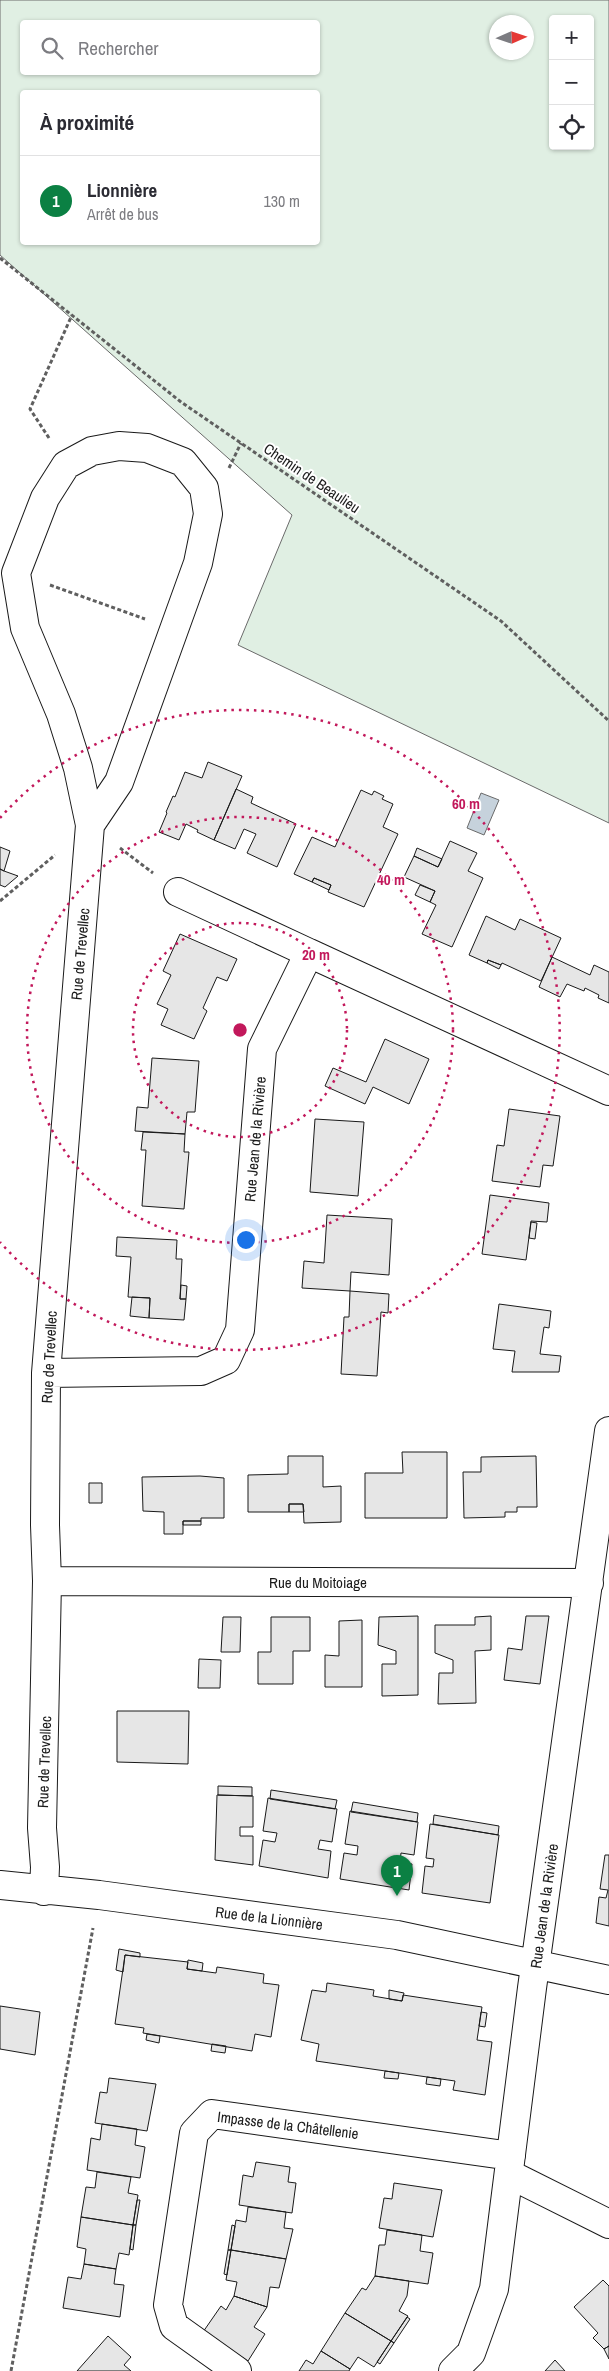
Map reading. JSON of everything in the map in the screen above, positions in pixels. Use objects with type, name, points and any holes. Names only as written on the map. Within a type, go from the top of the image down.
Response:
[{"type":"street","name":"Rue de Trevellec","points":[[44,1890],[45,1867],[42,1828],[47,1581],[44,1525],[46,1373],[90,825],[78,768],[64,723],[25,628],[16,573],[45,498],[66,465],[92,451],[118,446],[147,448],[183,462],[204,488],[208,514],[198,563],[119,782],[90,825]]},
{"type":"street","points":[[178,892],[609,1091]]},
{"type":"street","name":"Rue Jean de la Rivière","points":[[46,1373],[201,1371],[226,1360],[240,1330],[262,1050],[310,953]]},
{"type":"street","name":"Rue Jean de la Rivière","points":[[452,2371],[471,2352],[494,2290],[536,1964],[609,1431]]},
{"type":"street","name":"Rue du Moitoiage","points":[[47,1581],[589,1583]]},
{"type":"street","name":"Rue de la Lionnière","points":[[0,1885],[99,1895],[396,1935],[609,1980]]},
{"type":"street","name":"Impasse de la Châtellenie","points":[[237,2371],[174,2326],[168,2305],[194,2132],[212,2114],[510,2165]]},
{"type":"street","points":[[510,2165],[609,2224]]},
{"type":"path","name":"Chemin de Beaulieu","points":[[0,258],[182,402],[501,621],[609,721]]},
{"type":"path","points":[[66,465],[30,409],[72,316]]},
{"type":"path","points":[[16,573],[174,630]]},
{"type":"path","points":[[0,901],[90,825],[178,892]]},
{"type":"path","points":[[11,2371],[99,1895]]},
{"type":"green space","points":[[0,0],[609,0],[609,823],[238,645],[292,515],[0,255]]},
{"type":"shaded area","points":[[481,793],[499,800],[484,835],[467,828]]},
{"type":"building","points":[[208,762],[242,776],[214,840],[186,824],[179,840],[159,832],[166,812],[173,796],[175,797],[185,772],[202,778]]},
{"type":"building","points":[[236,789],[253,797],[251,803],[296,824],[277,867],[247,853],[256,834],[244,829],[235,849],[214,840]]},
{"type":"building","points":[[361,790],[372,795],[374,791],[384,796],[382,799],[393,804],[383,827],[398,834],[364,907],[328,892],[331,885],[314,878],[312,882],[294,874],[312,837],[335,847]]},
{"type":"building","points":[[450,841],[477,853],[468,871],[483,878],[452,947],[422,934],[436,905],[430,902],[435,891],[404,877],[414,856],[438,867]]},
{"type":"building","points":[[0,847],[10,851],[4,871],[0,869]]},
{"type":"building","points":[[417,848],[442,859],[438,867],[414,856]]},
{"type":"building","points":[[0,869],[18,876],[5,887],[0,885]]},
{"type":"building","points":[[314,878],[331,885],[329,890],[312,882]]},
{"type":"building","points":[[420,885],[435,891],[430,902],[415,895]]},
{"type":"building","points":[[486,916],[515,930],[520,919],[561,938],[541,981],[502,963],[501,965],[488,960],[487,963],[469,955]]},
{"type":"building","points":[[180,934],[237,959],[227,981],[217,977],[203,1008],[207,1011],[194,1039],[161,1025],[168,1009],[157,1004],[171,975],[163,971]]},
{"type":"building","points":[[552,957],[590,975],[594,965],[609,972],[609,1003],[598,998],[599,995],[585,988],[584,991],[567,984],[560,997],[539,987]]},
{"type":"building","points":[[488,960],[501,965],[499,969],[487,963]]},
{"type":"building","points":[[385,1039],[429,1059],[409,1104],[373,1087],[365,1104],[325,1086],[333,1068],[366,1082]]},
{"type":"building","points":[[152,1058],[199,1061],[195,1112],[187,1112],[185,1134],[135,1131],[137,1107],[148,1108]]},
{"type":"building","points":[[509,1109],[560,1116],[553,1166],[543,1165],[540,1187],[492,1181],[497,1145],[504,1146]]},
{"type":"building","points":[[315,1119],[364,1122],[358,1196],[310,1192]]},
{"type":"building","points":[[143,1132],[185,1134],[184,1152],[189,1152],[184,1209],[142,1206],[146,1150],[141,1150]]},
{"type":"building","points":[[490,1195],[549,1203],[547,1222],[531,1221],[526,1260],[482,1254]]},
{"type":"building","points":[[327,1215],[392,1219],[389,1275],[351,1272],[350,1291],[302,1288],[304,1261],[324,1263]]},
{"type":"building","points":[[531,1222],[537,1223],[535,1239],[529,1238]]},
{"type":"building","points":[[117,1237],[177,1240],[176,1259],[182,1259],[180,1299],[186,1299],[184,1320],[149,1318],[150,1298],[128,1297],[131,1257],[116,1256]]},
{"type":"building","points":[[181,1285],[187,1286],[186,1299],[180,1299]]},
{"type":"building","points":[[350,1291],[389,1294],[388,1313],[381,1312],[377,1376],[341,1374],[344,1317],[349,1317]]},
{"type":"building","points":[[132,1297],[150,1298],[149,1318],[130,1316]]},
{"type":"building","points":[[499,1304],[551,1311],[549,1328],[544,1327],[540,1354],[561,1356],[559,1372],[512,1372],[515,1351],[493,1349]]},
{"type":"building","points":[[402,1452],[447,1452],[447,1518],[365,1518],[365,1473],[403,1473]]},
{"type":"building","points":[[288,1456],[323,1456],[323,1487],[341,1486],[341,1522],[304,1523],[303,1504],[289,1504],[289,1512],[248,1512],[248,1475],[288,1474]]},
{"type":"building","points":[[536,1456],[537,1507],[517,1507],[517,1512],[505,1512],[505,1517],[464,1518],[463,1472],[481,1472],[481,1457]]},
{"type":"building","points":[[200,1476],[224,1478],[224,1518],[201,1518],[201,1521],[183,1521],[183,1534],[164,1534],[164,1512],[143,1511],[142,1477]]},
{"type":"building","points":[[89,1483],[102,1483],[102,1503],[89,1503]]},
{"type":"building","points":[[289,1504],[303,1504],[304,1512],[289,1512]]},
{"type":"building","points":[[183,1521],[201,1521],[201,1525],[183,1525]]},
{"type":"building","points":[[418,1616],[418,1695],[382,1696],[382,1664],[396,1664],[396,1651],[378,1645],[379,1617]]},
{"type":"building","points":[[491,1616],[491,1650],[475,1651],[476,1703],[438,1704],[439,1673],[453,1673],[453,1660],[435,1653],[435,1625],[475,1625],[475,1617]]},
{"type":"building","points":[[526,1616],[549,1616],[540,1684],[504,1680],[508,1648],[522,1650]]},
{"type":"building","points":[[223,1617],[241,1617],[240,1652],[221,1652]]},
{"type":"building","points":[[271,1617],[310,1617],[310,1651],[293,1651],[293,1684],[258,1684],[258,1652],[271,1652]]},
{"type":"building","points":[[362,1620],[362,1687],[325,1687],[325,1655],[339,1656],[339,1621]]},
{"type":"building","points":[[199,1659],[221,1660],[220,1688],[198,1688]]},
{"type":"building","points":[[117,1711],[189,1711],[188,1764],[117,1762]]},
{"type":"building","points":[[218,1786],[252,1787],[252,1796],[218,1795]]},
{"type":"building","points":[[271,1790],[337,1800],[335,1809],[270,1799]]},
{"type":"building","points":[[217,1795],[253,1796],[253,1827],[240,1827],[240,1836],[253,1836],[253,1865],[215,1860]]},
{"type":"building","points":[[268,1798],[337,1809],[332,1842],[320,1840],[318,1849],[331,1851],[328,1878],[259,1866],[263,1840],[275,1842],[277,1833],[263,1831]]},
{"type":"building","points":[[353,1802],[418,1813],[417,1822],[351,1812]]},
{"type":"building","points":[[350,1811],[418,1822],[414,1855],[401,1853],[400,1862],[412,1864],[409,1890],[340,1879],[344,1853],[357,1855],[358,1846],[345,1844]]},
{"type":"building","points":[[434,1815],[499,1826],[498,1835],[433,1824]]},
{"type":"building","points":[[430,1824],[499,1835],[490,1903],[422,1893],[425,1866],[433,1867],[434,1859],[426,1858]]},
{"type":"building","points":[[605,1855],[609,1855],[609,1926],[596,1923],[599,1897],[606,1898],[608,1890],[600,1889]]},
{"type":"building","points":[[119,1949],[140,1953],[140,1957],[125,1955],[123,1972],[116,1970]]},
{"type":"building","points":[[125,1955],[188,1962],[187,1969],[216,1973],[217,1967],[264,1974],[263,1983],[279,1985],[271,2037],[255,2034],[252,2051],[143,2033],[144,2028],[115,2024]]},
{"type":"building","points":[[188,1960],[203,1963],[202,1971],[187,1969]]},
{"type":"building","points":[[327,1983],[374,1990],[373,1996],[402,2001],[403,1995],[482,2007],[477,2040],[492,2042],[485,2095],[453,2090],[455,2081],[316,2061],[319,2044],[301,2040],[312,1990],[326,1992]]},
{"type":"building","points":[[389,1990],[404,1993],[402,2001],[389,1999]]},
{"type":"building","points":[[0,2006],[40,2012],[35,2055],[0,2049]]},
{"type":"building","points":[[481,2012],[487,2013],[485,2027],[479,2026]]},
{"type":"building","points":[[147,2034],[160,2036],[159,2043],[146,2040]]},
{"type":"building","points":[[212,2044],[226,2046],[225,2053],[211,2051]]},
{"type":"building","points":[[385,2071],[399,2073],[398,2079],[384,2078]]},
{"type":"building","points":[[427,2077],[441,2079],[440,2086],[426,2084]]},
{"type":"building","points":[[109,2078],[156,2084],[147,2131],[95,2123],[100,2092],[107,2093]]},
{"type":"building","points":[[102,2124],[137,2129],[135,2145],[145,2147],[140,2178],[87,2170],[91,2138],[100,2140]]},
{"type":"building","points":[[256,2162],[290,2167],[288,2182],[296,2183],[292,2213],[239,2205],[243,2175],[253,2177]]},
{"type":"building","points":[[97,2172],[131,2177],[128,2193],[138,2195],[133,2225],[81,2217],[86,2187],[95,2188]]},
{"type":"building","points":[[394,2183],[442,2190],[433,2237],[379,2228],[384,2198],[392,2199]]},
{"type":"building","points":[[137,2200],[140,2200],[136,2225],[133,2225]]},
{"type":"building","points":[[248,2207],[286,2212],[284,2228],[293,2229],[286,2259],[231,2250],[236,2220],[246,2222]]},
{"type":"building","points":[[81,2217],[133,2225],[129,2255],[119,2253],[116,2269],[84,2264],[86,2249],[77,2247]]},
{"type":"building","points":[[133,2225],[136,2225],[133,2250],[130,2249]]},
{"type":"building","points":[[232,2225],[235,2226],[231,2250],[228,2250]]},
{"type":"building","points":[[387,2230],[422,2235],[420,2251],[433,2253],[428,2284],[375,2276],[379,2245],[385,2245]]},
{"type":"building","points":[[228,2250],[231,2250],[227,2275],[224,2274]]},
{"type":"building","points":[[231,2250],[286,2259],[279,2288],[270,2287],[267,2307],[234,2296],[237,2282],[226,2280]]},
{"type":"building","points":[[84,2264],[116,2269],[114,2284],[124,2285],[120,2317],[63,2308],[68,2277],[81,2279]]},
{"type":"building","points":[[375,2276],[409,2281],[407,2296],[399,2311],[408,2316],[391,2341],[345,2313],[362,2288],[366,2290]]},
{"type":"building","points":[[603,2280],[609,2286],[609,2346],[604,2349],[593,2338],[598,2333],[574,2307]]},
{"type":"building","points":[[234,2296],[267,2307],[254,2327],[265,2334],[248,2361],[203,2332],[221,2306],[226,2310]]},
{"type":"building","points":[[345,2313],[391,2341],[374,2367],[358,2357],[350,2369],[321,2351]]},
{"type":"building","points":[[407,2317],[410,2319],[394,2343],[391,2341]]},
{"type":"building","points":[[108,2336],[131,2357],[124,2365],[131,2371],[77,2371]]},
{"type":"building","points":[[391,2341],[394,2343],[380,2364],[377,2362]]},
{"type":"building","points":[[609,2346],[609,2359],[604,2349]]},
{"type":"building","points":[[321,2351],[350,2369],[349,2371],[299,2371],[306,2360],[313,2364]]},
{"type":"building","points":[[555,2360],[565,2371],[545,2371]]},
{"type":"place","name":"Lionnière","points":[[397,1896]]}]
